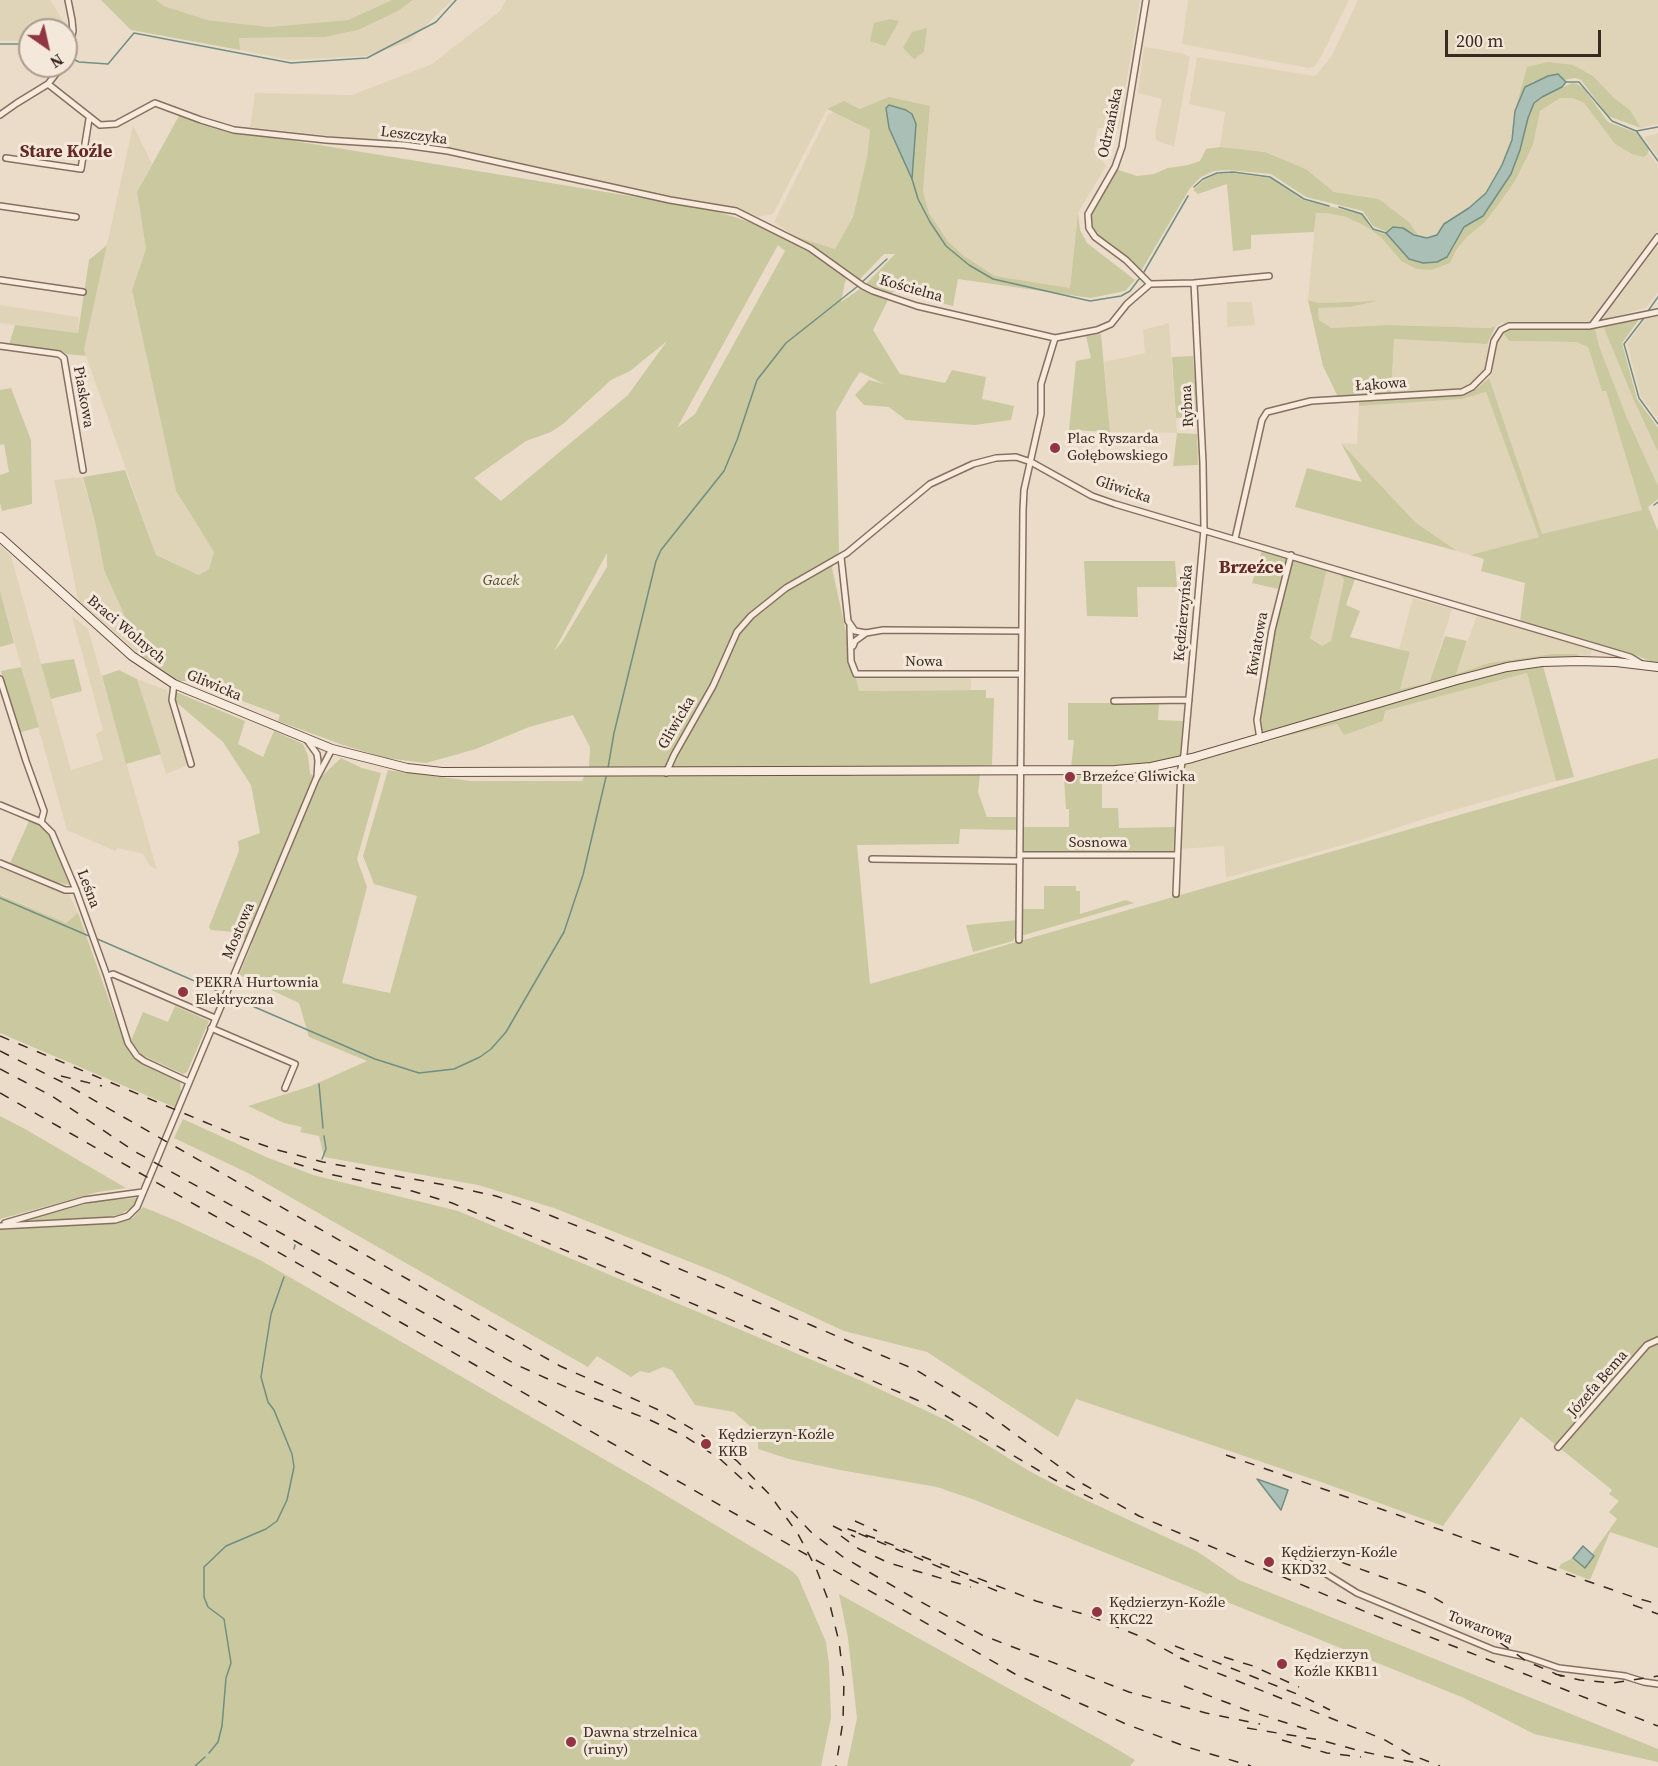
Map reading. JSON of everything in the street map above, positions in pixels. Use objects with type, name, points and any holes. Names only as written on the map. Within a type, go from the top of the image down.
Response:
[{"type":"main road","name":"Braci Wolnych","points":[[0,537],[132,656],[174,684]]},
{"type":"main road","name":"Gliwicka","points":[[174,684],[331,749],[407,768],[442,772],[1020,772],[1115,770],[1182,761],[1492,670],[1542,662],[1595,661],[1642,664],[1658,668]]},
{"type":"street","points":[[68,0],[72,18]]},
{"type":"street","name":"Odrzańska","points":[[1146,0],[1122,147],[1114,167],[1088,214],[1089,228],[1095,237],[1126,260],[1150,284]]},
{"type":"street","points":[[0,115],[48,84],[53,78]]},
{"type":"street","points":[[6,158],[81,169],[89,119],[48,84]]},
{"type":"street","name":"Leszczyka","points":[[89,119],[100,126],[112,125],[155,103],[234,130],[448,151],[540,173],[743,214]]},
{"type":"street","points":[[0,206],[76,217]]},
{"type":"street","name":"Kościelna","points":[[743,214],[810,248],[860,284],[917,306],[1055,338]]},
{"type":"street","points":[[1591,325],[1658,237]]},
{"type":"street","points":[[1019,940],[1024,490],[1041,414],[1041,384],[1055,338],[1097,330],[1111,324],[1127,304],[1150,284],[1194,283],[1269,276]]},
{"type":"street","points":[[0,280],[82,292]]},
{"type":"street","name":"Rybna","points":[[1194,283],[1204,529]]},
{"type":"street","points":[[1591,325],[1658,312]]},
{"type":"street","name":"Łąkowa","points":[[1235,539],[1262,420],[1267,412],[1311,402],[1462,392],[1472,387],[1488,371],[1494,341],[1501,330],[1509,327],[1591,325]]},
{"type":"street","name":"Piaskowa","points":[[0,346],[62,355],[83,470]]},
{"type":"street","name":"Gliwicka","points":[[666,773],[713,686],[737,632],[751,615],[776,595],[841,557],[930,484],[947,474],[996,458],[1016,457],[1030,462],[1092,495],[1115,504],[1630,657],[1642,664]]},
{"type":"street","name":"Kędzierzyńska","points":[[1176,894],[1182,761],[1204,529]]},
{"type":"street","name":"Kwiatowa","points":[[1260,739],[1257,720],[1272,630],[1291,555]]},
{"type":"street","name":"Nowa","points":[[841,557],[850,626],[851,661],[856,674],[1021,674]]},
{"type":"street","points":[[829,564],[842,571]]},
{"type":"street","name":"Nowa","points":[[850,626],[855,631],[866,633],[883,630],[1021,631]]},
{"type":"street","points":[[852,647],[855,641],[866,633]]},
{"type":"street","points":[[1595,661],[1597,647]]},
{"type":"street","name":"Leśna","points":[[0,679],[44,811],[41,822],[52,833],[76,890],[132,1050],[144,1061],[189,1083]]},
{"type":"street","points":[[174,684],[172,700],[191,764]]},
{"type":"street","points":[[1114,700],[1189,700]]},
{"type":"street","points":[[307,740],[317,754],[318,761]]},
{"type":"street","points":[[318,761],[324,750],[331,749]]},
{"type":"street","name":"Mostowa","points":[[0,1225],[121,1219],[133,1212],[316,779],[331,749]]},
{"type":"street","name":"Mostowa","points":[[316,779],[318,761]]},
{"type":"street","points":[[1122,778],[1181,776]]},
{"type":"street","points":[[0,805],[41,822]]},
{"type":"street","name":"Sosnowa","points":[[1020,858],[1177,855]]},
{"type":"street","points":[[872,859],[1020,858]]},
{"type":"street","points":[[0,863],[64,890],[76,890]]},
{"type":"street","points":[[107,976],[113,974],[215,1018]]},
{"type":"street","points":[[211,1028],[295,1064],[285,1088]]},
{"type":"street","name":"Mostowa","points":[[0,1225],[84,1200],[143,1192]]},
{"type":"street","name":"Józefa Bema","points":[[1558,1447],[1647,1345],[1658,1340]]},
{"type":"street","name":"Towarowa","points":[[1304,1560],[1357,1593],[1494,1650],[1527,1657],[1559,1668],[1625,1676],[1658,1684]]},
{"type":"shaded area","points":[[0,0],[50,0],[62,18],[18,18],[18,41],[0,41]]},
{"type":"shaded area","points":[[156,0],[392,0],[348,20],[269,27],[207,20],[164,6]]},
{"type":"shaded area","points":[[413,0],[452,0],[409,42],[366,56],[289,60],[240,50],[238,38],[325,37],[358,30],[398,11]]},
{"type":"shaded area","points":[[506,0],[1140,0],[1119,128],[1098,128],[1093,150],[1099,153],[1106,166],[1078,213],[1070,288],[995,276],[964,256],[948,241],[928,211],[923,192],[930,106],[860,109],[844,101],[827,109],[773,214],[759,217],[437,145],[250,127],[255,93],[352,95],[432,64],[500,11]]},
{"type":"shaded area","points":[[1188,0],[1349,0],[1321,57],[1314,67],[1308,68],[1182,44]]},
{"type":"shaded area","points":[[1358,0],[1658,0],[1658,124],[1641,128],[1630,110],[1614,98],[1593,76],[1573,65],[1515,111],[1512,140],[1502,165],[1486,193],[1469,208],[1444,224],[1437,235],[1427,238],[1419,236],[1409,222],[1379,199],[1334,192],[1306,169],[1265,152],[1220,147],[1225,112],[1189,104],[1197,57],[1315,76],[1331,57]]},
{"type":"shaded area","points":[[1144,47],[1181,53],[1190,57],[1174,147],[1156,140],[1155,132],[1162,99],[1138,93]]},
{"type":"shaded area","points":[[1558,74],[1566,82],[1562,87],[1534,103],[1511,174],[1483,216],[1464,227],[1447,257],[1437,262],[1423,263],[1409,259],[1386,233],[1393,227],[1403,228],[1414,235],[1427,238],[1437,235],[1444,224],[1469,208],[1486,193],[1502,165],[1512,140],[1515,111],[1525,87],[1548,76]]},
{"type":"shaded area","points":[[1560,98],[1573,98],[1584,103],[1615,144],[1642,157],[1648,152],[1658,165],[1658,230],[1589,322],[1503,323],[1490,328],[1388,325],[1330,328],[1319,320],[1318,308],[1350,307],[1372,301],[1319,303],[1308,300],[1316,213],[1346,217],[1365,226],[1381,237],[1401,261],[1450,263],[1467,237],[1485,222],[1515,181],[1533,145],[1540,111]]},
{"type":"shaded area","points":[[889,105],[912,114],[916,124],[912,179],[889,128],[886,108]]},
{"type":"shaded area","points":[[834,112],[870,130],[867,157],[853,217],[835,249],[794,236],[774,222],[828,115]]},
{"type":"shaded area","points":[[133,125],[152,164],[137,192],[146,249],[132,290],[176,491],[214,552],[209,569],[199,575],[156,555],[84,350]]},
{"type":"shaded area","points":[[1658,133],[1658,158],[1644,137]]},
{"type":"shaded area","points":[[1658,242],[1658,292],[1646,308],[1601,320]]},
{"type":"shaded area","points":[[1227,302],[1252,302],[1255,325],[1227,327]]},
{"type":"shaded area","points":[[0,305],[79,317],[78,333],[0,323]]},
{"type":"shaded area","points":[[1658,314],[1658,419],[1641,397],[1627,344],[1647,317]]},
{"type":"shaded area","points":[[1169,323],[1177,433],[1110,432],[1104,362],[1145,353],[1143,330]]},
{"type":"shaded area","points":[[1603,326],[1658,452],[1658,486],[1627,418],[1599,346],[1595,328]]},
{"type":"shaded area","points":[[1503,333],[1509,341],[1576,342],[1588,347],[1602,391],[1606,391],[1642,510],[1542,534],[1489,378],[1497,343]]},
{"type":"shaded area","points":[[1394,339],[1486,344],[1489,339],[1486,370],[1470,386],[1461,389],[1391,394]]},
{"type":"shaded area","points":[[1486,392],[1539,537],[1470,555],[1457,551],[1415,522],[1341,443],[1357,444],[1359,406],[1462,399]]},
{"type":"shaded area","points":[[82,477],[96,526],[104,570],[139,648],[137,652],[78,600],[54,480]]},
{"type":"shaded area","points":[[0,545],[11,556],[71,770],[103,760],[96,734],[103,730],[72,616],[88,629],[157,870],[150,866],[143,854],[118,848],[115,851],[67,830],[0,591]]},
{"type":"shaded area","points":[[1327,569],[1339,573],[1344,580],[1331,641],[1322,646],[1310,637]]},
{"type":"shaded area","points":[[1413,598],[1452,609],[1429,683],[1399,689],[1410,653],[1399,649]]},
{"type":"shaded area","points":[[1477,615],[1586,647],[1592,651],[1590,657],[1576,654],[1552,654],[1489,663],[1456,674]]},
{"type":"shaded area","points":[[1527,673],[1556,781],[1226,878],[1224,846],[1180,849],[1185,763],[1337,724],[1344,735],[1385,711]]},
{"type":"shaded area","points":[[971,676],[971,690],[859,691],[856,677]]},
{"type":"shaded area","points":[[137,679],[167,690],[188,765],[166,774]]},
{"type":"shaded area","points":[[0,865],[68,892],[78,913],[66,923],[0,894]]},
{"type":"shaded area","points":[[1257,1479],[1288,1490],[1281,1510]]},
{"type":"shaded area","points":[[1583,1546],[1594,1556],[1585,1568],[1573,1558]]},
{"type":"green space","points":[[101,0],[156,0],[164,6],[207,20],[269,27],[348,20],[392,0],[413,0],[398,11],[358,30],[325,37],[239,38],[240,50],[131,30]]},
{"type":"green space","points":[[890,19],[899,21],[885,46],[870,41],[874,23]]},
{"type":"green space","points":[[927,28],[924,52],[914,59],[903,48],[912,32]]},
{"type":"green space","points":[[1548,62],[1573,65],[1593,76],[1614,98],[1630,110],[1641,128],[1608,116],[1581,80],[1575,78],[1564,80],[1558,74],[1532,82],[1515,111],[1527,67]]},
{"type":"green space","points":[[1572,83],[1584,89],[1608,122],[1637,133],[1649,149],[1647,155],[1643,157],[1632,154],[1615,144],[1584,103],[1573,98],[1560,98],[1540,111],[1533,145],[1515,181],[1498,205],[1485,222],[1457,249],[1450,263],[1431,270],[1417,269],[1401,261],[1381,237],[1365,226],[1346,217],[1326,213],[1316,213],[1314,232],[1251,235],[1251,249],[1233,251],[1227,184],[1198,194],[1193,190],[1204,180],[1217,174],[1232,173],[1270,178],[1303,200],[1362,214],[1371,229],[1386,233],[1409,259],[1452,247],[1464,227],[1475,222],[1520,150],[1534,103]]},
{"type":"green space","name":"Gacek","points":[[889,97],[930,106],[923,192],[929,213],[948,241],[964,256],[995,276],[1070,288],[1078,213],[1080,230],[1087,243],[1135,280],[1125,291],[1091,298],[958,279],[953,306],[894,291],[891,294],[866,284],[895,254],[884,254],[859,280],[847,272],[841,302],[860,289],[888,300],[873,330],[900,374],[945,383],[952,370],[986,377],[982,399],[1014,406],[1011,420],[975,425],[906,420],[889,407],[864,405],[855,395],[869,380],[884,384],[860,372],[836,412],[839,552],[832,568],[859,691],[986,690],[986,698],[994,698],[992,765],[862,769],[852,776],[980,775],[978,792],[987,817],[1017,817],[1017,830],[960,829],[959,844],[857,845],[870,984],[1658,758],[1658,1548],[1610,1532],[1590,1580],[1559,1568],[1561,1564],[1573,1558],[1585,1567],[1617,1519],[1609,1512],[1619,1501],[1609,1494],[1612,1490],[1521,1417],[1443,1526],[1076,1399],[1058,1437],[927,1352],[844,1331],[723,1275],[554,1208],[478,1185],[324,1157],[319,1136],[300,1132],[302,1127],[284,1123],[248,1106],[311,1086],[367,1061],[309,1037],[299,1003],[239,975],[252,944],[234,932],[211,930],[209,927],[239,851],[238,841],[260,833],[251,785],[223,742],[176,702],[174,696],[176,692],[245,721],[238,744],[263,757],[274,731],[303,744],[308,756],[310,774],[320,778],[341,758],[362,768],[381,773],[357,859],[367,887],[342,983],[390,993],[417,896],[374,884],[363,856],[388,770],[471,781],[582,781],[589,767],[590,747],[573,715],[529,727],[476,749],[426,763],[386,758],[278,721],[280,715],[188,681],[177,681],[137,652],[139,648],[104,570],[96,526],[83,477],[125,470],[156,555],[199,575],[209,569],[214,552],[176,491],[132,290],[146,249],[137,192],[180,114],[240,132],[709,209],[835,249],[853,217],[867,157],[870,130],[827,109],[844,101],[860,109]],"holes":[[[778,245],[785,251],[695,414],[677,428]],[[667,341],[628,395],[501,501],[474,478],[526,441],[551,432],[563,424],[611,380],[630,371]],[[607,553],[607,567],[562,642],[554,651]]]},
{"type":"green space","points":[[1220,147],[1265,152],[1306,169],[1334,192],[1379,199],[1409,222],[1419,236],[1403,228],[1393,227],[1387,232],[1373,226],[1363,211],[1306,197],[1271,174],[1229,170],[1214,171],[1201,177],[1190,188],[1141,271],[1091,228],[1090,215],[1116,169],[1137,176],[1154,174],[1168,168],[1200,161],[1206,149]]},
{"type":"green space","points":[[107,245],[84,350],[86,356],[66,354],[58,350],[9,345],[15,325],[78,333],[89,260]]},
{"type":"green space","points":[[1308,300],[1319,303],[1377,301],[1350,307],[1318,308],[1319,320],[1331,328],[1388,325],[1490,328],[1496,326],[1487,344],[1394,339],[1391,394],[1338,397],[1323,366]]},
{"type":"green space","points":[[1640,318],[1622,343],[1637,399],[1658,428],[1658,452],[1603,326]]},
{"type":"green space","points":[[1595,328],[1599,346],[1627,418],[1658,486],[1658,499],[1648,507],[1658,531],[1658,664],[1627,652],[1520,622],[1525,583],[1481,571],[1484,559],[1470,555],[1539,537],[1486,392],[1462,399],[1359,406],[1359,401],[1461,395],[1476,389],[1489,378],[1542,534],[1642,510],[1606,391],[1602,391],[1588,347],[1576,342],[1509,341],[1503,333],[1508,330]]},
{"type":"green space","points":[[1101,334],[1110,432],[1069,430],[1076,361],[1091,358],[1086,336]]},
{"type":"green space","points":[[1193,356],[1198,416],[1176,418],[1172,357]]},
{"type":"green space","points":[[11,388],[31,440],[32,504],[2,511],[0,475],[9,472],[4,444],[0,445],[0,390]]},
{"type":"green space","points":[[1177,433],[1197,434],[1198,465],[1173,466]]},
{"type":"green space","points":[[1341,443],[1415,522],[1457,551],[1295,507],[1307,468],[1362,482]]},
{"type":"green space","points":[[1262,550],[1287,556],[1278,589],[1252,583]]},
{"type":"green space","points":[[1292,558],[1327,569],[1310,638],[1322,646],[1331,641],[1344,580],[1339,573],[1355,579],[1346,605],[1360,611],[1350,637],[1410,652],[1400,689],[1429,683],[1445,636],[1467,641],[1456,674],[1489,663],[1552,654],[1576,654],[1583,657],[1533,659],[1479,669],[1262,735],[1260,725],[1262,698],[1284,586]]},
{"type":"green space","points":[[1084,561],[1175,561],[1177,587],[1137,587],[1138,617],[1087,616]]},
{"type":"green space","points":[[0,591],[14,643],[0,647]]},
{"type":"green space","points":[[74,659],[82,691],[51,699],[41,664]]},
{"type":"green space","points":[[1543,666],[1574,777],[1556,781],[1527,673],[1385,711],[1383,721],[1344,735],[1337,724],[1279,738],[1325,722],[1510,669]]},
{"type":"green space","points":[[21,667],[39,727],[18,733],[1,671]]},
{"type":"green space","points":[[119,670],[137,679],[161,754],[126,764],[102,676]]},
{"type":"green space","points":[[1068,703],[1159,703],[1158,720],[1183,721],[1180,756],[1152,763],[1071,768],[1074,740],[1068,740]]},
{"type":"green space","points":[[1102,775],[1102,808],[1118,808],[1119,828],[1175,827],[1173,851],[1022,852],[1022,827],[1069,827],[1064,777]]},
{"type":"green space","points":[[30,819],[47,827],[69,885],[50,881],[10,863]]},
{"type":"green space","points":[[1044,886],[1076,886],[1076,891],[1080,891],[1080,914],[1126,900],[1134,903],[1021,936],[1021,909],[1044,909]]},
{"type":"green space","points":[[0,895],[66,923],[78,913],[125,1045],[134,1058],[180,1081],[181,1093],[176,1108],[0,1033]]},
{"type":"green space","points":[[1018,920],[1013,941],[973,952],[966,925]]},
{"type":"green space","points":[[175,1006],[209,1021],[187,1072],[183,1074],[142,1055],[131,1041],[143,1012],[168,1022]]},
{"type":"green space","points":[[0,1116],[126,1188],[98,1192],[0,1219]]},
{"type":"green space","points":[[183,1119],[266,1157],[313,1175],[458,1211],[862,1381],[948,1421],[1031,1472],[1075,1495],[1198,1552],[1239,1580],[1658,1749],[1658,1762],[1534,1734],[1464,1698],[975,1500],[937,1487],[840,1470],[789,1459],[758,1449],[758,1436],[750,1426],[734,1412],[695,1405],[672,1370],[663,1367],[649,1373],[640,1371],[631,1377],[597,1356],[588,1367],[250,1174],[174,1138]]},
{"type":"green space","points":[[137,1198],[133,1207],[121,1214],[107,1217],[20,1221],[98,1201]]},
{"type":"green space","points":[[143,1207],[260,1260],[652,1487],[792,1571],[798,1577],[826,1642],[831,1718],[821,1766],[0,1766],[0,1230],[118,1222],[133,1218]]},
{"type":"green space","points":[[839,1594],[1135,1760],[1130,1766],[847,1766],[857,1718],[848,1638]]},
{"type":"waterway","points":[[78,62],[108,64],[134,33],[291,63],[367,58],[436,22],[456,0]]},
{"type":"waterway","points":[[0,44],[18,44]]},
{"type":"waterway","points":[[1566,82],[1579,82],[1612,121],[1636,131],[1658,127]]},
{"type":"waterway","points":[[1637,132],[1658,161]]},
{"type":"waterway","points":[[1194,187],[1203,179],[1217,173],[1233,172],[1270,177],[1304,199],[1329,206]]},
{"type":"waterway","points":[[912,179],[918,199],[946,246],[969,265],[993,279],[1090,301],[1121,296],[1130,291],[1139,279]]},
{"type":"waterway","points":[[1144,272],[1188,196]]},
{"type":"waterway","points":[[1339,207],[1362,214],[1373,229],[1386,233]]},
{"type":"waterway","points":[[861,283],[887,259]]},
{"type":"waterway","points":[[608,768],[614,733],[656,561],[661,550],[724,471],[757,380],[786,343],[858,286]]},
{"type":"waterway","points":[[1648,311],[1658,297]]},
{"type":"waterway","points":[[1644,318],[1624,344],[1639,398],[1658,424]]},
{"type":"waterway","points":[[1654,505],[1658,502]]},
{"type":"waterway","points":[[229,996],[375,1059],[419,1073],[454,1069],[480,1057],[491,1049],[506,1032],[564,932],[583,875],[606,777]]},
{"type":"waterway","points":[[0,898],[89,936]]},
{"type":"waterway","points":[[95,938],[220,992]]},
{"type":"waterway","points":[[319,1084],[323,1128]]},
{"type":"waterway","points":[[322,1159],[326,1149],[324,1136]]},
{"type":"waterway","points":[[294,1249],[295,1245]]},
{"type":"waterway","points":[[209,1753],[218,1742],[222,1726],[226,1678],[231,1663],[224,1619],[208,1607],[204,1597],[204,1567],[226,1546],[266,1529],[277,1521],[287,1500],[294,1467],[292,1454],[274,1410],[268,1402],[261,1377],[271,1314],[284,1277]]},
{"type":"waterway","points":[[195,1766],[205,1757]]},
{"type":"railway","points":[[0,1036],[274,1149],[323,1162],[496,1196],[605,1237],[916,1370],[985,1412],[1083,1484],[1139,1516],[1366,1612],[1658,1726]]},
{"type":"railway","points":[[0,1051],[62,1082],[560,1366],[661,1411],[699,1433],[737,1461],[770,1495],[798,1534],[816,1568],[830,1605],[839,1642],[844,1681],[843,1721],[836,1766]]},
{"type":"railway","points":[[0,1069],[52,1096],[134,1151],[517,1365],[686,1437],[720,1459],[753,1489]]},
{"type":"railway","points":[[61,1076],[102,1086]]},
{"type":"railway","points":[[0,1093],[1015,1674],[1126,1724],[1187,1747],[1251,1766]]},
{"type":"railway","points":[[294,1163],[329,1174],[412,1191],[452,1203],[715,1313],[924,1403],[1055,1480],[1101,1503]]},
{"type":"railway","points":[[1226,1455],[1658,1604]]},
{"type":"railway","points":[[791,1511],[811,1532],[843,1557],[982,1635],[1129,1692],[1206,1713],[1260,1724]]},
{"type":"railway","points":[[855,1521],[877,1531]]},
{"type":"railway","points":[[833,1526],[855,1537]]},
{"type":"railway","points":[[997,1591],[848,1529],[1036,1601],[1087,1615],[1142,1637],[1187,1661]]},
{"type":"railway","points":[[841,1536],[859,1549],[889,1563],[971,1587]]},
{"type":"railway","points":[[1305,1545],[1338,1561],[1424,1592],[1450,1607],[1526,1661],[1563,1677]]},
{"type":"railway","points":[[1633,1605],[1658,1614]]},
{"type":"railway","points":[[1175,1646],[1302,1696],[1330,1710]]},
{"type":"railway","points":[[1224,1657],[1253,1666],[1299,1687]]},
{"type":"railway","points":[[1180,1658],[1383,1739],[1409,1754],[1440,1766]]},
{"type":"railway","points":[[1555,1674],[1580,1680],[1612,1683],[1658,1676]]},
{"type":"railway","points":[[1184,1686],[1246,1710],[1315,1732]]},
{"type":"railway","points":[[1247,1728],[1320,1740],[1417,1763]]},
{"type":"railway","points":[[1282,1740],[1327,1753],[1361,1757]]},
{"type":"place","name":"Plac Ryszarda Gołębowskiego","points":[[1055,448]]},
{"type":"place","name":"Brzeźce Gliwicka","points":[[1070,777]]},
{"type":"place","name":"PEKRA Hurtownia Elektryczna","points":[[183,992]]},
{"type":"place","name":"Kędzierzyn-Koźle KKB","points":[[706,1444]]},
{"type":"place","name":"Kędzierzyn-Koźle KKD32","points":[[1269,1562]]},
{"type":"place","name":"Kędzierzyn-Koźle KKC22","points":[[1097,1612]]},
{"type":"place","name":"Kędzierzyn Koźle KKB11","points":[[1282,1664]]},
{"type":"place","name":"Dawna strzelnica (ruiny)","points":[[571,1742]]},
{"type":"district","name":"Stare Koźle","points":[[66,152]]},
{"type":"district","name":"Brzeźce","points":[[1251,568]]}]
